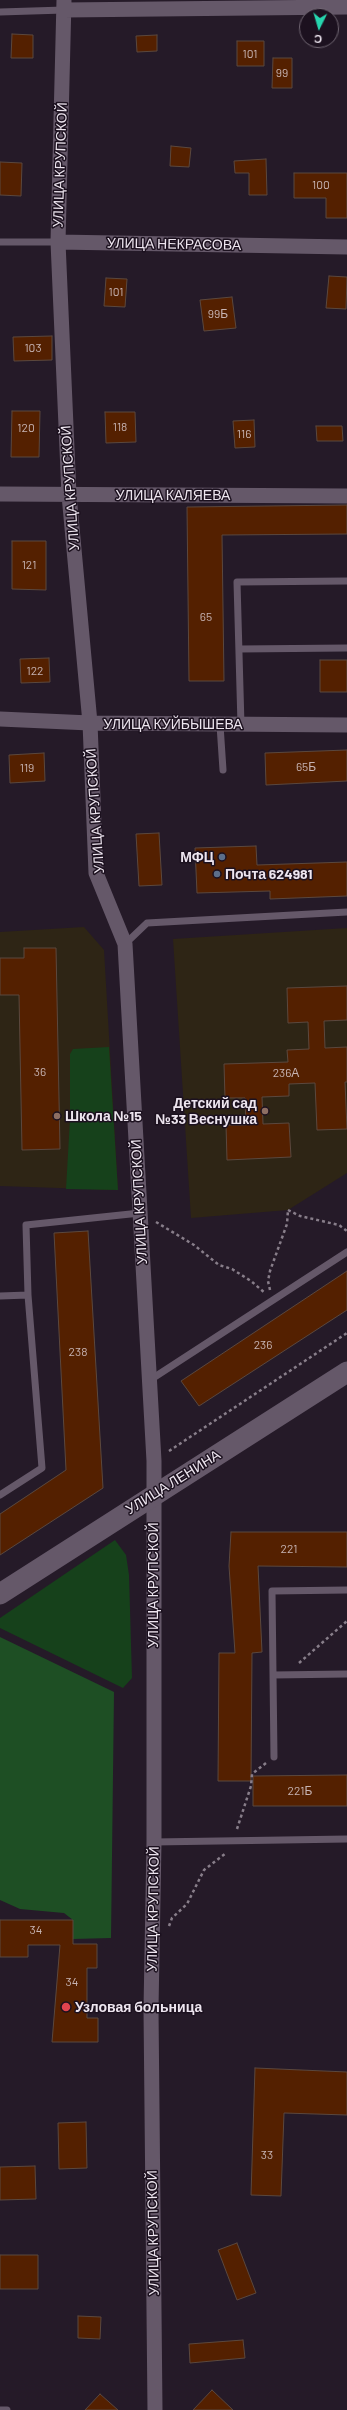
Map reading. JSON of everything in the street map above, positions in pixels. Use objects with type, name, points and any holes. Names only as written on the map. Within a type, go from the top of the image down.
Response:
[{"type":"street","points":[[64,5],[347,7]]},
{"type":"street","name":"УЛИЦА КРУПСКОЙ","points":[[64,5],[58,242],[69,495],[90,723],[96,873],[124,944],[154,1461],[154,1842],[151,2009],[155,2410]]},
{"type":"street","name":"УЛИЦА НЕКРАСОВА","points":[[58,242],[347,247]]},
{"type":"street","name":"УЛИЦА КАЛЯЕВА","points":[[0,494],[347,496]]},
{"type":"street","name":"УЛИЦА КУЙБЫШЕВА","points":[[0,719],[90,723],[347,725]]},
{"type":"street","name":"УЛИЦА ЛЕНИНА","points":[[0,1594],[121,1515],[153,1497],[346,1374]]},
{"type":"lane","points":[[0,12],[64,5]]},
{"type":"lane","name":"УЛИЦА НЕКРАСОВА","points":[[0,242],[58,242]]},
{"type":"lane","points":[[241,725],[237,582],[347,581]]},
{"type":"lane","points":[[239,649],[347,648]]},
{"type":"lane","points":[[220,725],[223,770]]},
{"type":"lane","points":[[124,944],[147,923],[347,912]]},
{"type":"lane","points":[[0,1496],[42,1468],[28,1295],[26,1225],[140,1213]]},
{"type":"lane","points":[[150,1380],[347,1252]]},
{"type":"lane","points":[[0,1296],[28,1295]]},
{"type":"lane","points":[[274,1757],[272,1591],[347,1590]]},
{"type":"lane","points":[[273,1676],[347,1674]]},
{"type":"lane","points":[[154,1842],[347,1839]]},
{"type":"lane","points":[[0,2410],[7,2410]]},
{"type":"path","points":[[272,1301],[268,1281],[273,1258],[287,1224],[288,1210],[300,1216],[339,1224],[347,1232]]},
{"type":"path","points":[[140,1213],[194,1245],[219,1265],[232,1269],[251,1281],[272,1301]]},
{"type":"path","points":[[154,1461],[347,1333]]},
{"type":"path","points":[[286,1675],[347,1621]]},
{"type":"shaded area","name":"Школа №15","points":[[84,927],[104,950],[118,1190],[0,1186],[0,932]]},
{"type":"shaded area","name":"Детский сад №33 Веснушка","points":[[347,928],[347,1173],[288,1210],[191,1218],[173,939]]},
{"type":"green space","points":[[109,1047],[118,1190],[66,1189],[70,1119],[70,1054],[73,1049]]},
{"type":"green space","points":[[115,1540],[126,1555],[129,1575],[132,1678],[123,1688],[0,1628],[0,1618]]},
{"type":"green space","points":[[0,1637],[114,1692],[111,1938],[73,1939],[73,1920],[64,1913],[20,1909],[0,1900]]},
{"type":"building","points":[[12,34],[33,35],[33,58],[11,58]]},
{"type":"building","points":[[157,35],[157,51],[137,52],[136,36]]},
{"type":"building","points":[[237,41],[264,41],[264,66],[237,66]]},
{"type":"building","points":[[273,58],[292,58],[292,88],[272,88]]},
{"type":"building","points":[[171,146],[191,148],[189,167],[170,166]]},
{"type":"building","points":[[266,159],[267,195],[249,195],[249,173],[235,173],[234,161]]},
{"type":"building","points":[[0,162],[22,163],[21,196],[0,195]]},
{"type":"building","points":[[294,173],[347,173],[347,218],[326,218],[326,198],[294,198]]},
{"type":"building","points":[[329,276],[347,277],[346,309],[326,308]]},
{"type":"building","points":[[106,278],[127,279],[125,307],[104,306]]},
{"type":"building","points":[[232,297],[236,328],[204,331],[200,300]]},
{"type":"building","points":[[52,336],[52,360],[14,361],[13,337]]},
{"type":"building","points":[[12,411],[40,411],[39,457],[11,457]]},
{"type":"building","points":[[105,412],[135,412],[136,442],[106,443]]},
{"type":"building","points":[[254,420],[255,447],[235,448],[233,421]]},
{"type":"building","points":[[316,426],[342,426],[343,441],[317,441]]},
{"type":"building","points":[[347,505],[347,534],[222,535],[224,681],[189,681],[187,507]]},
{"type":"building","points":[[12,541],[46,541],[46,590],[12,589]]},
{"type":"building","points":[[49,658],[50,682],[21,683],[20,659]]},
{"type":"building","points":[[320,660],[347,660],[347,692],[320,692]]},
{"type":"building","points":[[347,750],[347,781],[266,785],[265,753]]},
{"type":"building","points":[[44,753],[45,781],[10,783],[9,755]]},
{"type":"building","points":[[159,833],[162,885],[139,886],[136,834]]},
{"type":"building","points":[[256,846],[257,865],[347,862],[347,896],[270,899],[270,891],[197,893],[195,848]]},
{"type":"building","points":[[24,948],[56,948],[60,1149],[22,1150],[19,995],[0,995],[0,958],[24,958]]},
{"type":"building","points":[[347,986],[347,1020],[324,1021],[325,1048],[347,1047],[347,1082],[345,1082],[347,1129],[317,1130],[315,1083],[289,1084],[289,1096],[262,1097],[263,1124],[289,1123],[291,1157],[227,1160],[226,1125],[246,1125],[245,1098],[225,1098],[224,1064],[288,1062],[287,1050],[309,1049],[308,1022],[288,1023],[287,988]]},
{"type":"building","points":[[88,1231],[103,1488],[0,1555],[0,1514],[66,1470],[54,1233]]},
{"type":"building","points":[[347,1271],[347,1310],[199,1406],[181,1381]]},
{"type":"building","points":[[231,1532],[347,1532],[347,1567],[258,1566],[262,1652],[252,1653],[251,1781],[218,1781],[219,1653],[235,1653],[229,1566]]},
{"type":"building","points":[[347,1775],[347,1806],[253,1806],[253,1776]]},
{"type":"building","points":[[0,1920],[73,1920],[73,1944],[97,1944],[97,1968],[87,1968],[87,2018],[98,2018],[98,2042],[52,2042],[60,1945],[28,1945],[28,1957],[0,1957]]},
{"type":"building","points":[[255,2068],[347,2072],[347,2115],[284,2113],[281,2196],[251,2195]]},
{"type":"building","points":[[86,2122],[87,2168],[59,2169],[58,2123]]},
{"type":"building","points":[[35,2166],[36,2199],[0,2200],[0,2167]]},
{"type":"building","points":[[237,2243],[256,2293],[237,2300],[218,2250]]},
{"type":"building","points":[[0,2255],[38,2255],[38,2289],[0,2289]]},
{"type":"building","points":[[78,2316],[101,2317],[100,2339],[78,2338]]},
{"type":"building","points":[[243,2340],[245,2358],[190,2363],[189,2344]]},
{"type":"building","points":[[212,2390],[233,2410],[193,2410]]},
{"type":"building","points":[[100,2394],[118,2410],[85,2410]]},
{"type":"place","name":"МФЦ","points":[[222,857]]},
{"type":"place","name":"Почта 624981","points":[[217,874]]},
{"type":"place","name":"Детский сад №33 Веснушка","points":[[265,1111]]},
{"type":"place","name":"Школа №15","points":[[57,1116]]},
{"type":"place","name":"Узловая больница","points":[[66,2007]]}]
